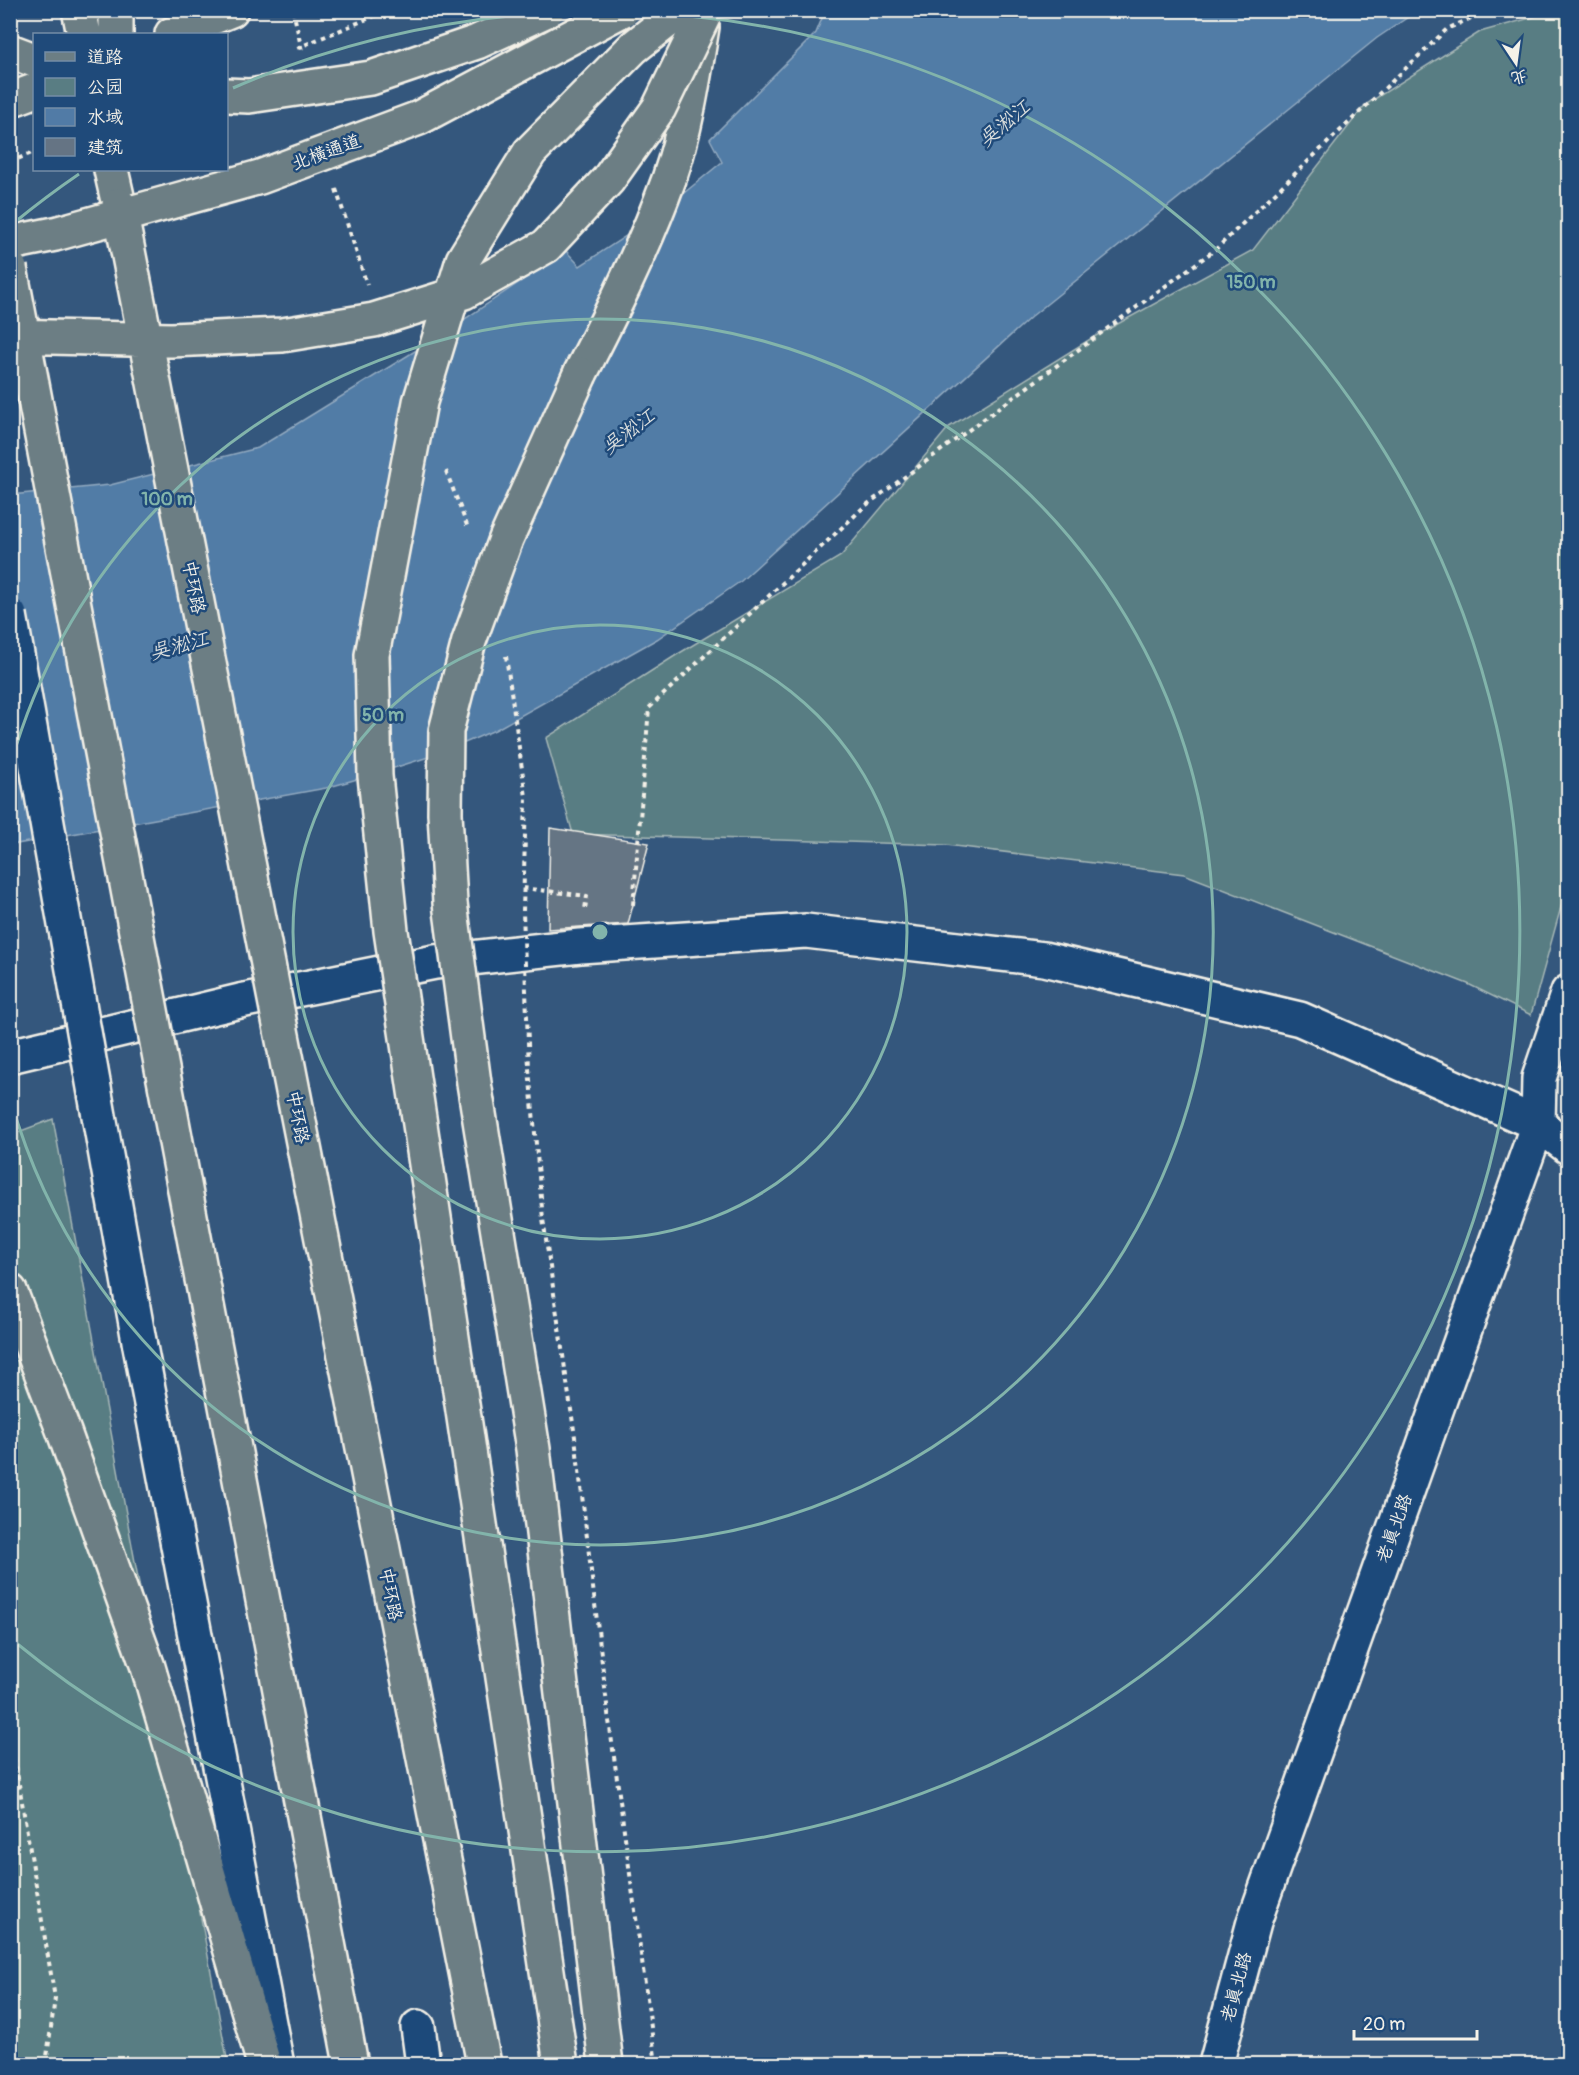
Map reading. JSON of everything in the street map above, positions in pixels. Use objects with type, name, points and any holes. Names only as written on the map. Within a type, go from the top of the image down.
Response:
[{"type":"main road","points":[[79,10],[84,33]]},
{"type":"main road","points":[[116,10],[116,33]]},
{"type":"main road","points":[[174,33],[231,10]]},
{"type":"main road","points":[[228,95],[249,96],[371,78],[477,42],[548,10]]},
{"type":"main road","name":"北横通道","points":[[10,243],[55,234],[260,177],[419,118],[622,10]]},
{"type":"main road","points":[[10,336],[171,340],[282,335],[374,320],[464,292],[546,246],[608,180],[659,108],[697,12]]},
{"type":"main road","points":[[561,2064],[391,931],[375,776],[372,656],[420,402],[463,260],[530,152],[634,47],[697,12]]},
{"type":"main road","points":[[606,2064],[533,1449],[474,1083],[450,903],[446,813],[446,731],[469,641],[506,539],[580,374],[633,272],[670,176],[694,78],[697,12]]},
{"type":"main road","points":[[10,51],[33,60]]},
{"type":"main road","name":"中环路","points":[[111,171],[484,2064]]},
{"type":"main road","points":[[118,171],[119,205]]},
{"type":"main road","points":[[10,268],[351,2064]]},
{"type":"main road","points":[[10,1291],[64,1432],[147,1667],[264,2064]]},
{"type":"main road","points":[[10,1323],[64,1432]]},
{"type":"street","points":[[10,615],[139,1341],[276,2064]]},
{"type":"street","points":[[10,1056],[240,1001],[435,962],[580,946],[806,931],[1044,959],[1300,1019],[1538,1124],[1569,1147]]},
{"type":"street","name":"老真北路","points":[[1215,2064],[1254,1922],[1538,1124],[1539,1078],[1569,992]]},
{"type":"street","points":[[418,2027],[423,2064]]},
{"type":"path","points":[[293,10],[305,62]]},
{"type":"path","points":[[295,49],[389,10]]},
{"type":"path","points":[[630,942],[648,708],[865,506],[1216,249],[1447,29],[1489,10]]},
{"type":"path","points":[[10,162],[33,152]]},
{"type":"path","points":[[335,184],[343,217],[370,292]]},
{"type":"path","points":[[441,461],[471,535]]},
{"type":"path","points":[[505,652],[526,797],[524,888],[528,1069],[543,1219],[575,1437],[608,1713],[656,2064]]},
{"type":"path","points":[[524,888],[587,896],[580,946]]},
{"type":"path","points":[[10,1731],[55,1998],[46,2064]]},
{"type":"green space","points":[[1555,11],[1568,11],[1568,882],[1531,1015],[1468,984],[1184,874],[946,845],[573,834],[546,738],[678,654],[841,556],[949,427],[1092,338],[1253,250],[1365,105],[1480,32]]},
{"type":"green space","points":[[53,1119],[228,2064],[11,2064],[10,1135]]},
{"type":"water","name":"吴淞江","points":[[825,11],[1417,11],[1377,38],[1032,316],[741,581],[657,639],[495,730],[441,753],[326,788],[11,845],[11,495],[110,485],[258,448],[441,335],[566,251],[580,266],[652,219],[722,162],[710,139],[816,33]]},
{"type":"building","points":[[550,828],[649,843],[628,924],[548,929]]}]
